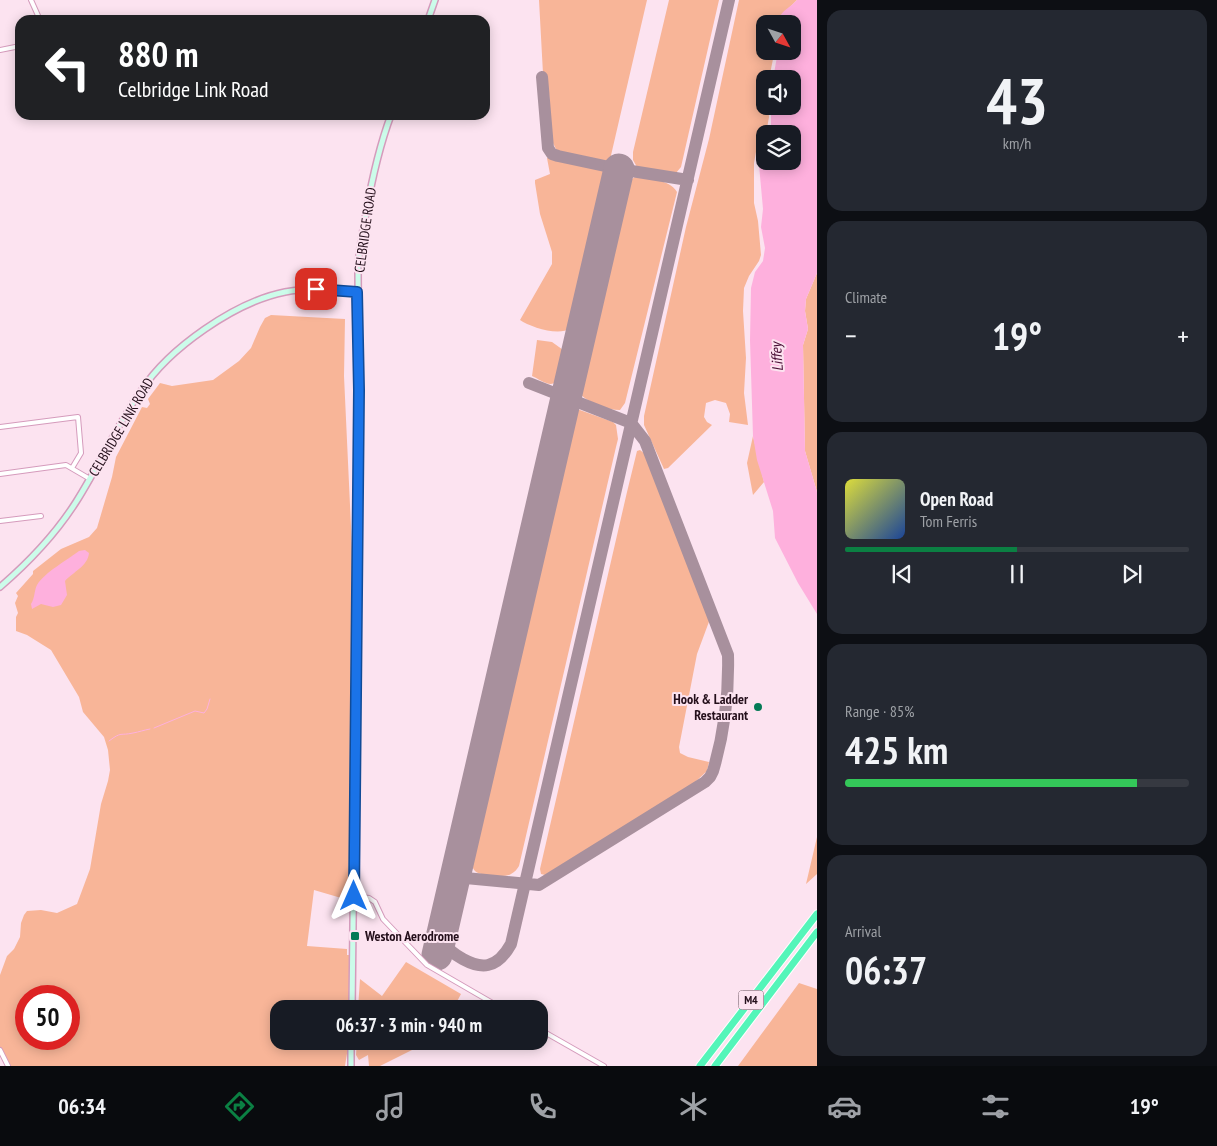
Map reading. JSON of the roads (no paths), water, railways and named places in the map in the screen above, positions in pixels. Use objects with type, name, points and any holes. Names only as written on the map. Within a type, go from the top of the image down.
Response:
[{"type":"highway","name":"M4","points":[[700,1066],[817,914]]},
{"type":"highway","name":"M4","points":[[715,1066],[817,932]]},
{"type":"main road","points":[[430,15],[435,0]]},
{"type":"main road","name":"CELBRIDGE ROAD","points":[[352,1000],[359,399],[357,292],[359,252],[374,169],[381,141],[389,120]]},
{"type":"main road","name":"CELBRIDGE LINK ROAD","points":[[0,587],[55,532],[76,503],[128,411],[149,379],[175,353],[224,316],[254,302],[285,292],[316,289],[357,292]]},
{"type":"main road","points":[[351,1050],[351,1066]]},
{"type":"street","points":[[31,0],[38,15]]},
{"type":"street","points":[[0,50],[15,47]]},
{"type":"street","points":[[0,427],[78,417],[81,453],[72,468]]},
{"type":"street","points":[[0,474],[66,465],[90,479]]},
{"type":"street","points":[[0,521],[41,516]]},
{"type":"street","points":[[354,896],[372,900],[383,919],[427,965],[487,1000]]},
{"type":"street","points":[[548,1034],[604,1066]]},
{"type":"street","points":[[0,1050],[8,1066]]},
{"type":"water","name":"Liffey","points":[[797,0],[817,0],[817,273],[806,299],[805,311],[808,329],[803,345],[805,451],[817,492],[817,614],[798,583],[775,538],[773,511],[757,460],[753,436],[750,340],[751,288],[755,272],[763,261],[765,248],[761,227],[763,209],[759,170],[801,170],[801,125],[771,125],[771,115],[801,115],[801,70],[775,70],[776,60],[801,60],[801,15],[781,15]]},
{"type":"water","points":[[85,550],[89,553],[88,558],[80,569],[65,581],[67,595],[61,605],[53,607],[41,604],[32,609],[31,604],[40,580],[79,551]]},
{"type":"waterway","points":[[154,728],[195,711],[204,713],[210,699]]},
{"type":"waterway","points":[[109,741],[119,735],[150,729]]},
{"type":"place","name":"Hook & Ladder Restaurant","points":[[758,707]]},
{"type":"place","name":"Weston Aerodrome","points":[[355,936]]}]
